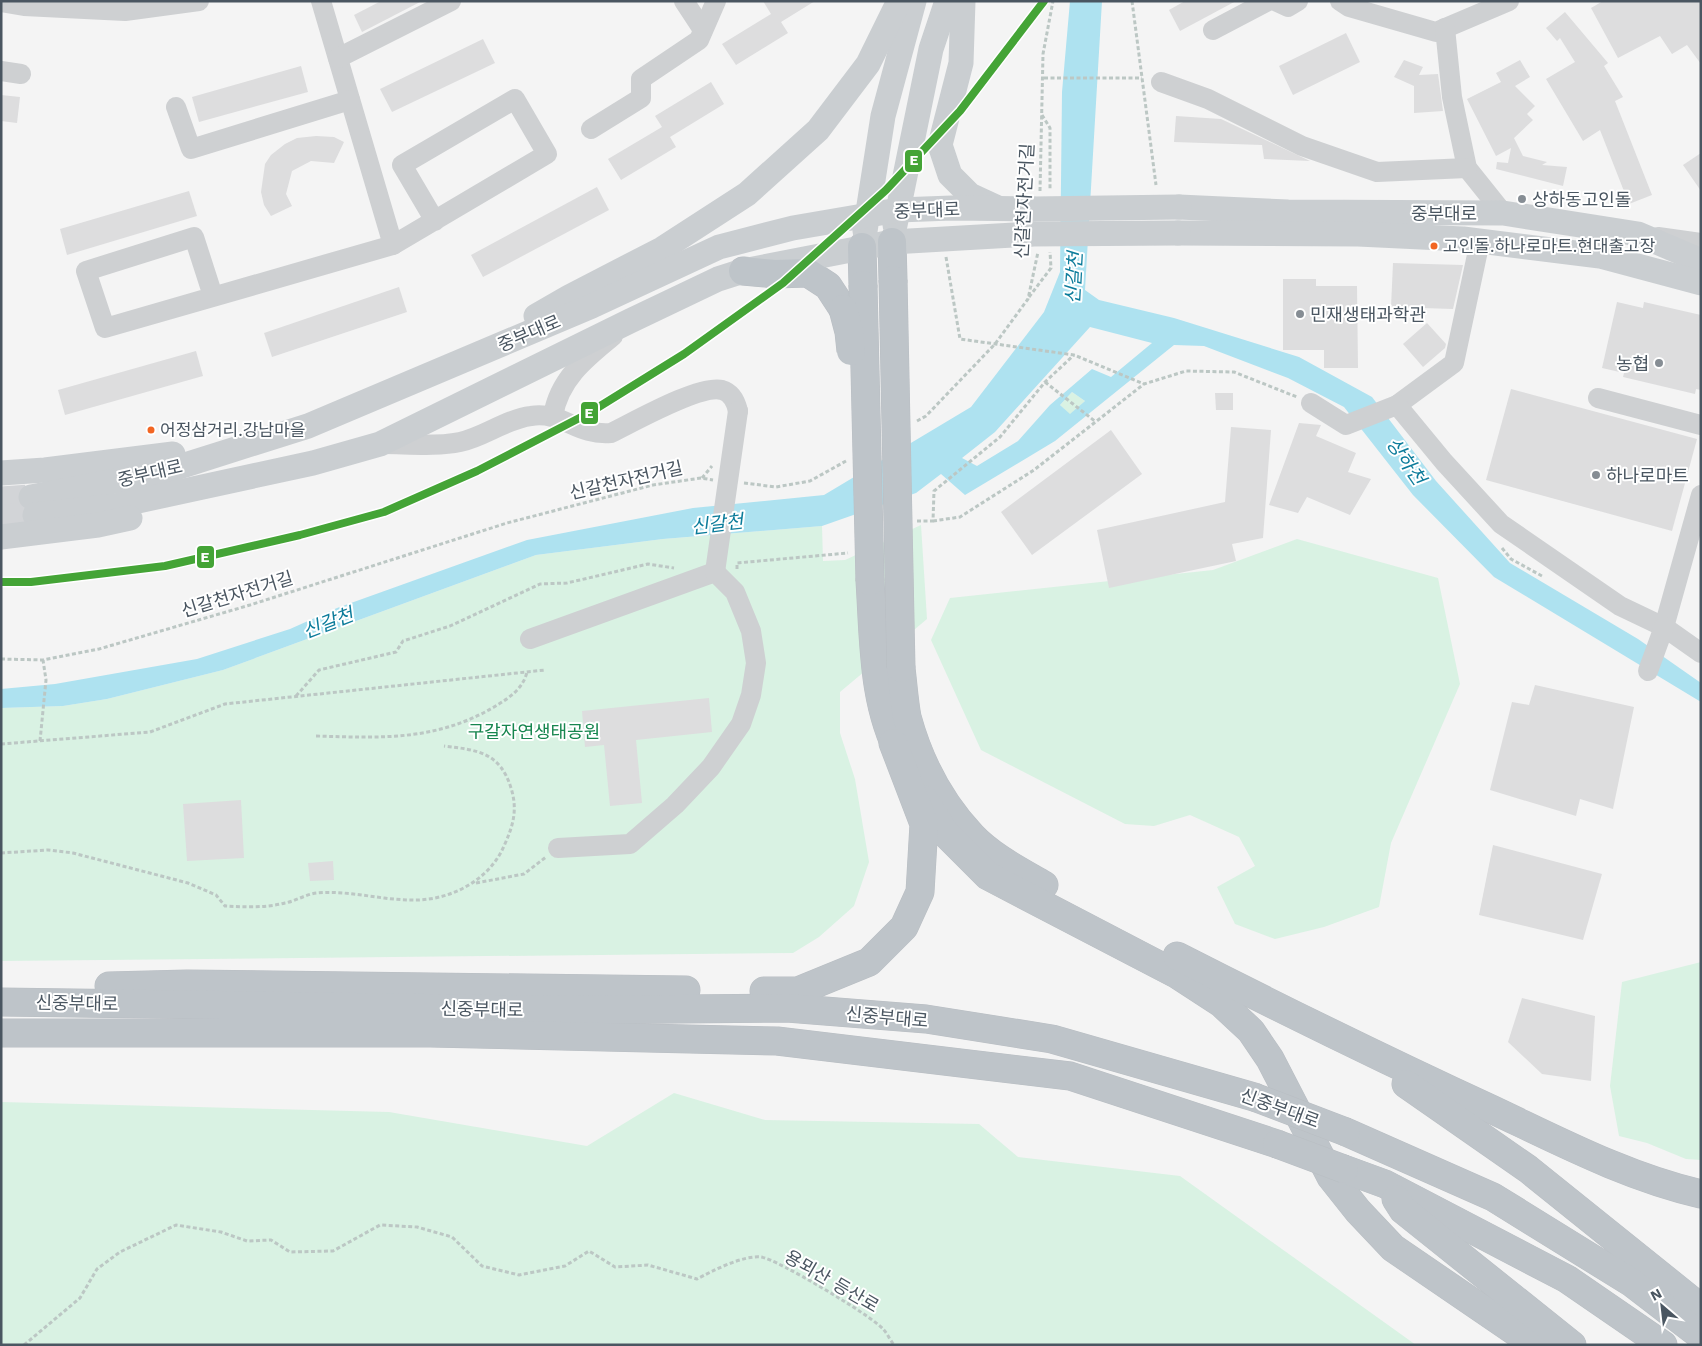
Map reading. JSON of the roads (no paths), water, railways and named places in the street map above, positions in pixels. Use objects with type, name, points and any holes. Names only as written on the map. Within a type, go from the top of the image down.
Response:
[{"type":"highway","points":[[892,242],[900,668],[907,716],[923,765],[950,807],[973,837],[1007,864],[1104,919],[1342,1040],[1592,1156],[1671,1187],[1701,1194]]},
{"type":"highway","points":[[862,247],[870,582]]},
{"type":"highway","points":[[1,990],[187,984],[798,991],[869,962],[904,927],[920,892],[924,824],[893,743],[879,694],[849,332],[843,309],[828,286],[808,273],[775,274],[743,271]]},
{"type":"highway","points":[[893,743],[945,833],[988,876],[1178,975],[1221,1003],[1251,1031],[1270,1059],[1331,1177],[1358,1211],[1393,1248],[1535,1345]]},
{"type":"highway","name":"신중부대로","points":[[1,1002],[569,1010],[787,1008],[926,1019],[1052,1039],[1254,1097],[1346,1132],[1494,1197],[1632,1283],[1701,1336]]},
{"type":"highway","name":"신중부대로","points":[[1,1033],[431,1033],[777,1041],[1070,1076],[1277,1144],[1385,1184],[1567,1279],[1663,1345]]},
{"type":"highway","points":[[1342,1040],[1528,1169],[1701,1308]]},
{"type":"highway","points":[[1385,1184],[1403,1210],[1572,1345]]},
{"type":"main road","points":[[454,366],[569,297],[662,249],[747,194],[818,130],[868,64],[900,1]]},
{"type":"main road","points":[[862,247],[883,116],[914,1]]},
{"type":"main road","points":[[892,242],[931,49],[947,1]]},
{"type":"main road","points":[[963,1],[961,63],[940,145],[950,175],[970,194],[1003,210]]},
{"type":"main road","name":"중부대로","points":[[1701,261],[1638,234],[1503,213],[1288,212],[1179,207],[1035,221],[892,242],[743,271],[718,280],[630,321],[380,444],[313,463],[115,506],[33,506],[163,472],[308,426],[454,366],[592,306],[719,247],[792,228],[868,214],[898,210],[952,208],[1003,210],[1035,221],[1178,233],[1358,234],[1480,241],[1600,256],[1701,283]]},
{"type":"main road","points":[[1,473],[45,470],[160,456],[308,426]]},
{"type":"main road","points":[[1,537],[98,525],[305,479],[380,444]]},
{"type":"street","points":[[1,2],[125,11],[199,1]]},
{"type":"street","points":[[321,1],[393,245]]},
{"type":"street","points":[[338,58],[451,1]]},
{"type":"street","points":[[684,1],[703,30]]},
{"type":"street","points":[[592,129],[641,98],[641,79],[699,40],[716,1]]},
{"type":"street","points":[[1213,30],[1268,1]]},
{"type":"street","points":[[1275,1],[1288,7],[1298,1]]},
{"type":"street","points":[[1340,1],[1349,7],[1440,30],[1509,1]]},
{"type":"street","points":[[1440,30],[1467,168],[1503,213]]},
{"type":"street","points":[[1,71],[21,74]]},
{"type":"street","points":[[1151,80],[1208,99],[1302,146],[1376,172],[1467,168]]},
{"type":"street","points":[[213,296],[194,237],[86,270],[105,328],[393,245],[435,221],[548,154],[515,99],[402,165],[435,221]]},
{"type":"street","points":[[176,107],[191,148],[350,100]]},
{"type":"street","points":[[1638,234],[1701,243]]},
{"type":"street","name":"중부대로","points":[[1311,403],[1346,425],[1397,405],[1454,363],[1480,241]]},
{"type":"street","points":[[553,416],[556,401],[574,369],[630,321]]},
{"type":"street","points":[[380,444],[458,443],[530,416],[553,416],[584,431],[598,434],[610,433],[696,392],[713,388],[725,390],[735,400],[738,411],[715,572]]},
{"type":"street","points":[[1598,398],[1701,425]]},
{"type":"street","points":[[1397,405],[1444,462],[1501,524],[1620,606],[1664,627],[1701,653]]},
{"type":"street","points":[[1648,671],[1664,627],[1701,495]]},
{"type":"street","points":[[530,638],[715,572]]},
{"type":"street","points":[[558,848],[630,844],[675,805],[711,767],[741,724],[751,695],[756,663],[751,630],[735,592],[715,572]]},
{"type":"water","points":[[1070,1],[1102,1],[1085,290],[1099,300],[1174,318],[1299,357],[1372,397],[1436,481],[1510,563],[1638,639],[1701,683],[1701,702],[1494,577],[1413,495],[1344,407],[1288,378],[1204,346],[1174,345],[1055,441],[965,495],[941,474],[916,493],[822,526],[663,539],[536,555],[223,670],[107,699],[63,706],[1,708],[1,689],[55,684],[197,659],[290,629],[337,608],[527,540],[693,508],[824,495],[971,407],[1044,312],[1060,272],[1062,92]],"holes":[[[1090,327],[1152,343],[1111,377],[1092,369],[1050,405],[1018,441],[977,466],[962,458],[995,432]],[[1072,392],[1085,401],[1070,414],[1060,405]]]},
{"type":"tunnel","points":[[1,499],[31,497]]},
{"type":"tunnel","points":[[1,517],[35,515]]},
{"type":"place","name":"상하동고인돌","points":[[1522,199]]},
{"type":"place","name":"고인돌.하나로마트.현대출고장","points":[[1434,246]]},
{"type":"place","name":"민재생태과학관","points":[[1300,314]]},
{"type":"place","name":"농협","points":[[1659,363]]},
{"type":"place","name":"어정삼거리.강남마을","points":[[151,430]]},
{"type":"place","name":"하나로마트","points":[[1596,475]]},
{"type":"water label","name":"신갈천","points":[[1074,278]]},
{"type":"water label","name":"상하천","points":[[1406,461]]},
{"type":"water label","name":"신갈천","points":[[717,524]]},
{"type":"water label","name":"신갈천","points":[[328,623]]},
{"type":"park label","name":"구갈자연생태공원","points":[[534,731]]}]
